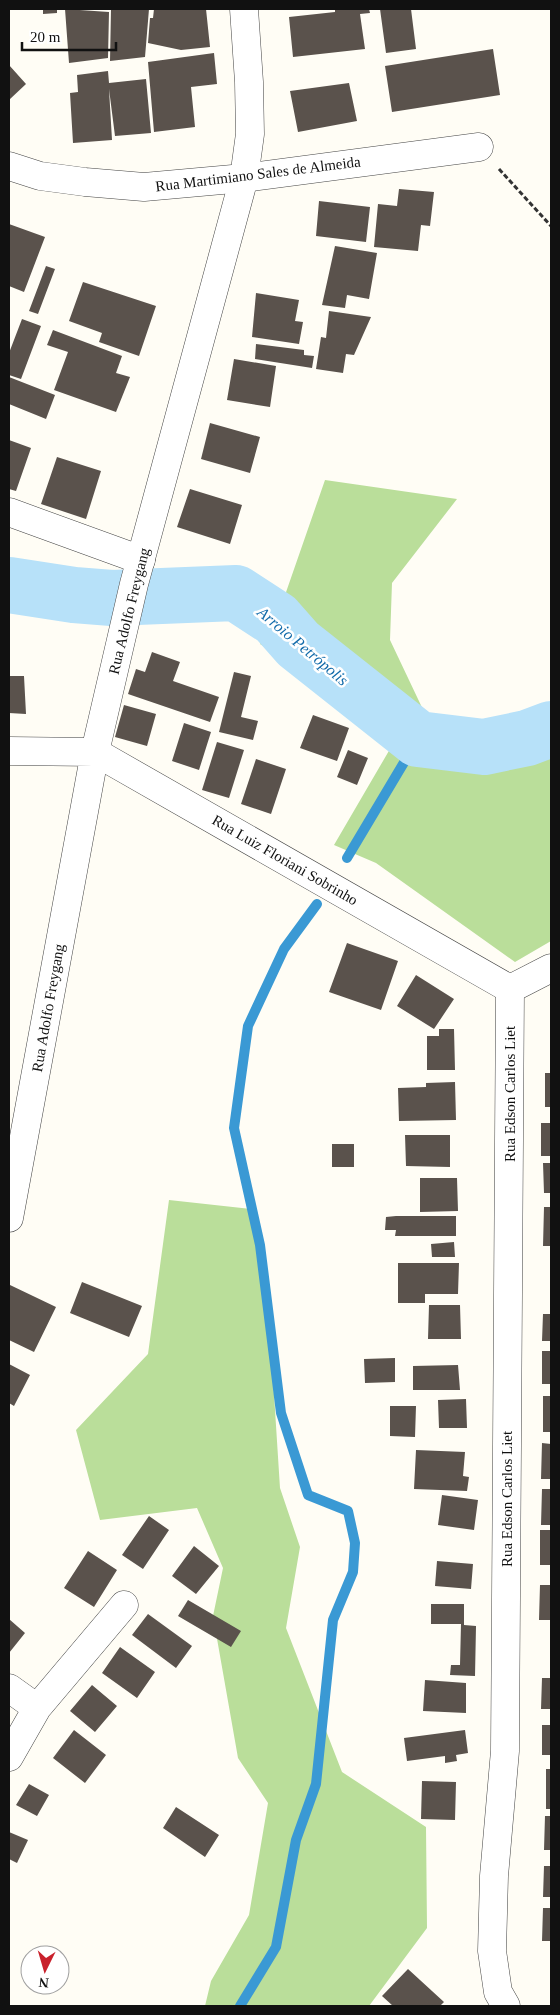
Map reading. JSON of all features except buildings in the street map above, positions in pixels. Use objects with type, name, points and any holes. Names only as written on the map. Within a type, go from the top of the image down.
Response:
[{"type":"street","name":"Rua Adolfo Freygang","points":[[9,1218],[95,752],[138,572],[244,178],[250,134],[244,9]]},
{"type":"street","name":"Rua Martimiano Sales de Almeida","points":[[9,166],[40,176],[144,187],[244,178],[479,147]]},
{"type":"street","points":[[9,512],[138,572]]},
{"type":"street","name":"Rua Luiz Floriani Sobrinho","points":[[9,751],[95,752],[510,989]]},
{"type":"street","points":[[510,989],[551,968]]},
{"type":"street","name":"Rua Edson Carlos Liet","points":[[506,2006],[498,1992],[492,1952],[494,1876],[505,1751],[510,989]]},
{"type":"street","points":[[9,1758],[37,1708],[124,1605]]},
{"type":"street","points":[[9,1688],[37,1708]]},
{"type":"path","points":[[479,147],[551,226]]},
{"type":"green space","points":[[325,480],[457,499],[392,583],[390,640],[445,756],[499,759],[551,733],[551,941],[515,962],[376,863],[334,845],[397,737],[360,706],[260,644],[284,598]]},
{"type":"green space","points":[[169,1200],[251,1209],[265,1253],[280,1488],[300,1547],[286,1628],[342,1772],[426,1827],[427,1928],[369,2006],[205,2006],[211,1981],[249,1915],[268,1803],[238,1758],[213,1616],[223,1568],[197,1508],[100,1520],[76,1430],[148,1354]]},
{"type":"waterway","name":"Arroio Petrópolis","points":[[9,585],[74,595],[112,598],[236,593],[276,619],[298,644],[418,739],[484,747],[527,738],[551,729]]},
{"type":"waterway","points":[[347,858],[418,739]]},
{"type":"waterway","points":[[240,2006],[276,1947],[296,1840],[316,1784],[333,1620],[353,1572],[355,1543],[348,1511],[308,1495],[281,1413],[260,1245],[234,1128],[248,1026],[284,949],[317,904]]}]
